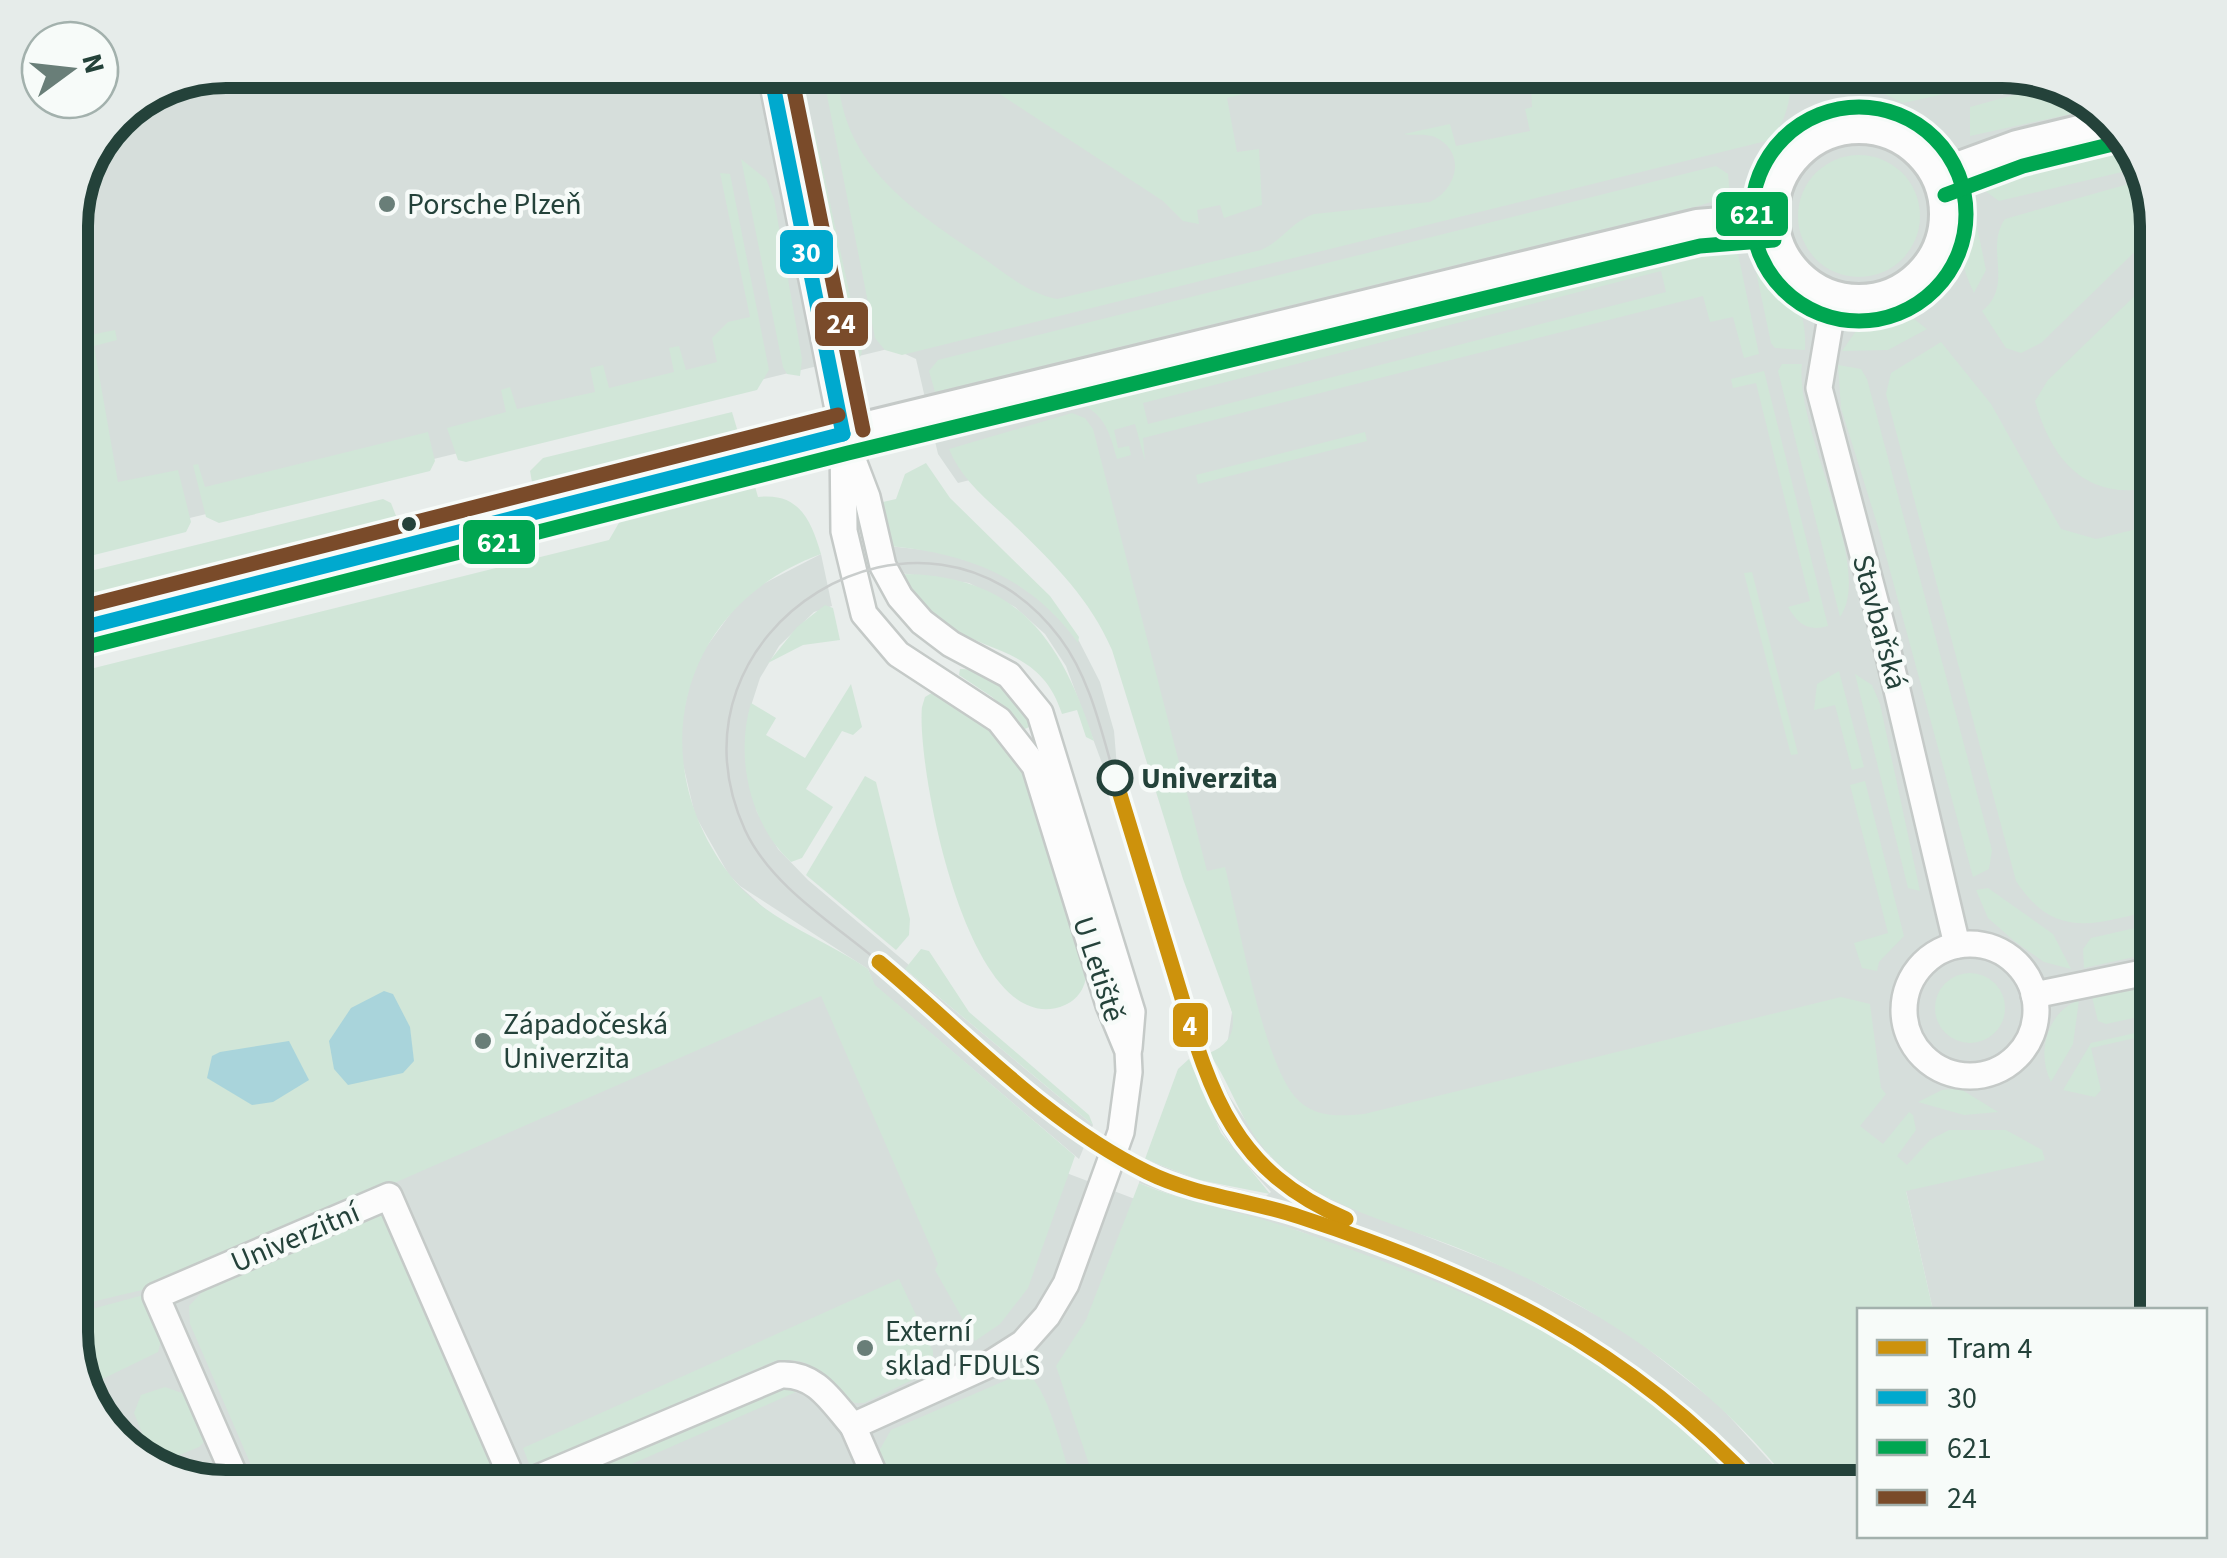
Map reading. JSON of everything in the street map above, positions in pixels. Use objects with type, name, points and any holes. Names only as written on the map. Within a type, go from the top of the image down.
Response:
[{"type":"street","points":[[774,88],[843,434]]},
{"type":"street","points":[[1860,126],[1898,135],[1914,146],[1938,176],[1946,200],[1946,226],[1940,250],[1926,271],[1907,288],[1884,298],[1860,302],[1834,299],[1791,269],[1781,254],[1772,220],[1773,199],[1789,161],[1812,141],[1840,128],[1860,126]]},
{"type":"street","points":[[1938,176],[2017,147],[2098,128]]},
{"type":"street","points":[[88,626],[843,434],[1697,226],[1772,220]]},
{"type":"street","name":"Stavbařská","points":[[1834,299],[1821,356],[1819,388],[1884,635],[1957,944]]},
{"type":"street","name":"U Letiště","points":[[843,434],[844,531],[864,614],[898,654],[980,704],[1026,751],[1035,766],[1109,1005],[1128,1051]]},
{"type":"street","name":"U Letiště","points":[[843,434],[867,497],[879,556],[900,596],[936,633],[1009,674],[1040,713],[1132,1012],[1133,1036],[1128,1051],[1129,1092],[1121,1132],[1054,1305],[1040,1326],[1008,1353],[853,1426]]},
{"type":"street","points":[[1957,944],[1986,946],[2012,958],[2034,995],[2032,1033],[2009,1063],[1976,1076],[1938,1068],[1912,1042],[1904,1020],[1905,996],[1923,962],[1957,944]]},
{"type":"street","points":[[2034,995],[2140,973]]},
{"type":"street","name":"Univerzitní","points":[[232,1470],[156,1296],[389,1196],[507,1470]]},
{"type":"street","name":"Univerzitní","points":[[558,1470],[781,1376],[804,1376],[815,1382],[853,1426],[872,1470]]},
{"type":"shaded area","points":[[2001,88],[2046,95],[2078,111],[2105,135],[2125,165],[2135,190],[2140,226],[2140,1308],[1933,1308],[1906,1191],[1297,1160],[1228,1039],[1232,1012],[1078,453],[958,483],[938,454],[916,359],[892,348],[88,543],[88,217],[92,190],[116,142],[135,122],[181,95],[208,89]]},
{"type":"shaded area","points":[[889,546],[942,552],[1000,572],[1046,604],[1079,641],[1100,682],[1114,731],[1117,767],[1179,974],[1189,987],[1209,1053],[1229,1096],[1269,1155],[1329,1198],[1517,1272],[1624,1330],[1718,1404],[1778,1470],[1722,1470],[1641,1394],[1581,1352],[1521,1320],[1299,1231],[1193,1203],[1139,1183],[1145,1159],[1199,1180],[1266,1196],[1271,1192],[1234,1151],[1204,1102],[1106,774],[1066,666],[1045,634],[1015,607],[969,583],[900,573]]},
{"type":"shaded area","points":[[821,554],[832,606],[814,612],[779,646],[760,678],[749,712],[746,765],[757,812],[778,849],[808,880],[909,965],[906,970],[1093,1125],[1079,1159],[874,985],[868,969],[740,886],[729,875],[695,815],[682,760],[682,719],[691,678],[704,650],[739,602],[759,586]]},
{"type":"shaded area","name":"Západočeská Univerzita","points":[[88,678],[689,815],[717,866],[1056,1169],[1240,1239],[1669,1470],[226,1470],[190,1466],[165,1456],[135,1436],[106,1401],[95,1377],[88,1341]]},
{"type":"green space","points":[[826,88],[840,88],[851,131],[864,156],[903,199],[1014,280],[1057,299],[1261,250],[1314,214],[1430,202],[1452,180],[1452,152],[1435,137],[1404,134],[1450,124],[1456,146],[1530,131],[1525,109],[1532,107],[1531,88],[1790,88],[1783,119],[1766,141],[902,355],[885,350],[875,338]]},
{"type":"green space","points":[[990,88],[1247,88],[1248,93],[1227,98],[1237,152],[1259,149],[1262,205],[1224,218],[1220,205],[1197,210],[1199,224],[1183,221],[1163,201]]},
{"type":"green space","points":[[1877,88],[1972,88],[1903,103]]},
{"type":"green space","points":[[2028,91],[2046,95],[2079,112],[1970,136],[1970,107]]},
{"type":"green space","points":[[814,128],[862,352],[857,364],[846,343],[815,223],[810,129]]},
{"type":"green space","points":[[2111,142],[2127,171],[1999,201],[1984,190],[2023,164]]},
{"type":"green space","points":[[1859,155],[1882,159],[1902,173],[1916,193],[1920,216],[1916,239],[1902,259],[1882,273],[1859,277],[1836,273],[1816,259],[1802,239],[1798,216],[1802,193],[1816,173],[1836,159]]},
{"type":"green space","points":[[741,159],[766,179],[774,199],[802,359],[800,376],[787,374],[783,367]]},
{"type":"green space","points":[[1716,166],[1728,174],[1730,195],[1702,205],[935,392],[929,371],[938,360]]},
{"type":"green space","points":[[720,173],[730,174],[769,370],[757,390],[466,462],[458,460],[447,428],[506,412],[501,390],[510,387],[517,409],[595,392],[590,368],[603,365],[609,388],[674,372],[669,348],[679,346],[686,370],[717,362],[712,338],[728,322],[750,317]]},
{"type":"green space","points":[[2132,183],[2140,247],[2041,343],[2021,353],[2006,348],[1982,311],[1997,290],[1997,242],[2005,219]]},
{"type":"green space","points":[[1973,207],[1986,270],[1974,293],[1961,250],[1963,229]]},
{"type":"green space","points":[[1699,243],[1737,249],[1759,354],[1744,358],[1733,317],[1710,322],[1703,296],[1143,438],[1145,461],[1135,424],[1114,430],[1118,448],[1129,446],[1131,455],[1117,459],[1103,422],[1092,410],[1073,400]],"holes":[[[1661,271],[1666,292],[1148,424],[1143,403]]]},
{"type":"green space","points":[[1753,257],[1777,275],[1794,296],[1803,321],[1805,350],[1775,348],[1771,343]]},
{"type":"green space","points":[[2140,291],[2140,489],[2112,489],[2093,483],[2064,460],[2052,444],[2035,401],[2048,380]]},
{"type":"green space","points":[[1886,311],[1914,319],[1927,329],[1888,350],[1842,351],[1858,328]]},
{"type":"green space","points":[[115,330],[117,340],[94,346],[118,482],[178,470],[191,522],[186,532],[88,556],[90,434],[88,335]]},
{"type":"green space","points":[[1941,342],[1991,404],[2061,529],[2096,539],[2140,528],[2140,913],[2097,922],[2062,920],[2046,913],[2016,881],[1886,394],[1891,373]]},
{"type":"green space","points":[[1782,364],[1802,364],[1809,424],[1841,532],[1848,566],[1848,595],[1840,617],[1778,371]]},
{"type":"green space","points":[[1838,365],[1861,369],[1867,379],[1992,850],[1989,869],[1973,877],[1879,530],[1841,408]]},
{"type":"green space","points":[[1764,371],[1828,626],[1804,625],[1788,607],[1810,601],[1756,383],[1733,388],[1731,379]]},
{"type":"green space","points":[[732,412],[740,439],[590,478],[532,482],[530,471],[543,458]]},
{"type":"green space","points":[[1072,413],[1085,418],[1093,429],[1207,871],[1225,867],[1274,1059],[1286,1084],[1306,1107],[1330,1115],[1364,1114],[1841,997],[1870,1004],[1881,1088],[1886,1094],[1860,1126],[1883,1144],[1909,1112],[1913,1115],[1916,1130],[1897,1156],[1907,1165],[1930,1140],[1949,1130],[2006,1130],[2042,1150],[2045,1160],[1906,1191],[1933,1308],[1857,1308],[1857,1470],[1779,1470],[1724,1411],[1685,1377],[1602,1319],[1511,1271],[1324,1195],[1302,1183],[1269,1154],[1249,1127],[1209,1053],[1229,1037],[1232,1012],[1183,879],[1112,650],[1092,613],[1068,581],[975,488],[949,449]]},
{"type":"green space","points":[[428,432],[435,461],[430,471],[219,523],[206,517],[193,465],[198,464],[205,487]]},
{"type":"green space","points":[[1365,432],[1367,441],[1198,484],[1196,475]]},
{"type":"green space","points":[[926,463],[950,498],[1050,596],[1079,637],[1078,643],[1040,601],[996,573],[945,555],[889,546],[883,502],[896,499],[905,474]]},
{"type":"green space","points":[[754,483],[758,497],[784,499],[793,504],[813,530],[821,554],[773,578],[735,609],[707,647],[689,689],[682,735],[687,782],[702,829],[743,890],[776,916],[868,969],[875,985],[1075,1156],[1028,1288],[1000,1324],[975,1341],[935,1270],[938,1264],[821,996],[159,1286],[88,1303],[88,670],[609,540],[627,509]]},
{"type":"green space","points":[[383,499],[391,503],[398,521],[368,533],[88,603],[88,572]]},
{"type":"green space","points":[[1752,572],[1798,754],[1791,755],[1744,573]]},
{"type":"green space","points":[[900,574],[941,577],[975,586],[1004,600],[1028,619],[1049,643],[1066,672],[1094,741],[1086,737],[1077,710],[1062,714],[1053,693],[1029,666],[940,621]]},
{"type":"green space","points":[[825,605],[833,608],[840,640],[803,645],[768,663],[797,627]]},
{"type":"green space","points":[[960,669],[983,673],[1004,686],[1020,705],[1029,727],[1025,729],[992,697],[959,675]]},
{"type":"green space","points":[[1839,671],[1864,767],[1852,770],[1835,705],[1814,710],[1817,684]]},
{"type":"green space","points":[[1855,674],[1872,685],[1880,704],[1920,891],[1908,888]]},
{"type":"green space","points":[[851,684],[862,727],[853,735],[842,731],[806,789],[833,807],[802,858],[791,862],[765,828],[749,788],[745,745],[751,703],[776,718],[766,735],[805,758]]},
{"type":"green space","points":[[935,691],[990,725],[1025,772],[1087,967],[1082,989],[1065,1005],[1031,1007],[1001,984],[976,944],[955,894],[939,838],[922,738],[922,707],[925,697]]},
{"type":"green space","points":[[865,776],[876,782],[910,919],[909,935],[896,950],[806,875]]},
{"type":"green space","points":[[1865,781],[1904,936],[1879,962],[1877,971],[1862,968],[1854,943],[1888,933],[1850,785]]},
{"type":"green space","points":[[1988,888],[2053,934],[2071,969],[2044,962],[1988,918],[1976,890]]},
{"type":"green space","points":[[2140,927],[2140,956],[2084,968],[2083,949],[2091,938]]},
{"type":"green space","points":[[921,949],[929,951],[969,1012],[1089,1115],[1093,1125],[905,969]]},
{"type":"green space","points":[[1970,973],[1995,983],[2005,1008],[1995,1033],[1970,1043],[1945,1033],[1935,1008],[1945,983]]},
{"type":"green space","points":[[2140,987],[2140,1017],[2106,1024],[2098,1021],[2092,997]]},
{"type":"green space","points":[[2079,1000],[2073,1044],[2051,1082],[2045,1059],[2047,1035],[2059,1014]]},
{"type":"green space","points":[[2140,1032],[2140,1037],[2091,1048],[2101,1090],[2095,1097],[2063,1090],[2091,1043]]},
{"type":"green space","points":[[1189,1059],[1221,1133],[1270,1194],[1199,1180],[1145,1159],[1178,1069]]},
{"type":"green space","points":[[1959,1088],[1998,1112],[1964,1115],[1918,1102],[1942,1090]]},
{"type":"green space","points":[[1139,1183],[1339,1245],[1420,1275],[1538,1328],[1646,1398],[1723,1470],[1091,1470],[1056,1366],[1086,1320]]},
{"type":"green space","points":[[389,1210],[495,1470],[253,1470],[190,1324],[189,1306],[203,1291]]},
{"type":"green space","points":[[899,1279],[933,1351],[933,1368],[927,1373],[864,1403],[855,1403],[813,1367],[792,1360],[775,1361],[530,1466],[523,1448]]},
{"type":"green space","points":[[147,1294],[162,1337],[158,1352],[97,1382],[90,1359],[88,1310]]},
{"type":"green space","points":[[1025,1372],[1048,1407],[1069,1470],[885,1470],[879,1451],[891,1430]]},
{"type":"green space","points":[[165,1387],[190,1396],[207,1439],[199,1447],[171,1458],[149,1447],[134,1413],[141,1395]]},
{"type":"green space","points":[[780,1388],[796,1392],[618,1470],[594,1470]]},
{"type":"water","points":[[384,991],[393,994],[410,1027],[414,1061],[403,1073],[348,1085],[334,1069],[329,1041],[351,1008]]},
{"type":"water","points":[[289,1041],[309,1080],[273,1102],[252,1105],[207,1078],[212,1056],[220,1052]]},
{"type":"tram line","points":[[879,962],[804,902],[770,869],[745,830],[727,757],[737,690],[769,634],[818,592],[878,568],[942,565],[1005,587],[1060,638],[1070,654],[1094,705],[1115,778]]},
{"type":"tram line","name":"4","points":[[1115,778],[1199,1053],[1229,1120],[1274,1176],[1306,1199],[1346,1219]]},
{"type":"tram line","name":"4","points":[[879,962],[1040,1103],[1110,1152],[1165,1180],[1300,1217],[1430,1264],[1490,1291],[1548,1322],[1657,1394],[1740,1470]]},
{"type":"transit line","name":"30","points":[[774,88],[843,434]]},
{"type":"transit line","name":"24","points":[[794,88],[863,430]]},
{"type":"transit line","name":"621","points":[[1859,107],[1900,115],[1935,138],[1958,173],[1966,214],[1958,255],[1935,290],[1900,313],[1859,321],[1818,313],[1783,290],[1760,255],[1752,214],[1760,173],[1783,138],[1818,115],[1859,107]]},
{"type":"transit line","name":"621","points":[[1945,195],[2023,166],[2112,144]]},
{"type":"transit line","name":"621","points":[[88,647],[848,453],[1700,246],[1774,240]]},
{"type":"transit line","name":"24","points":[[88,605],[838,415]]},
{"type":"transit line","name":"30","points":[[88,626],[843,434]]},
{"type":"place","name":"Porsche Plzeň","points":[[387,204]]},
{"type":"place","name":"Univerzita","points":[[1115,778]]},
{"type":"place","name":"Západočeská Univerzita","points":[[483,1041]]},
{"type":"place","name":"Externí sklad FDULS","points":[[865,1348]]}]
